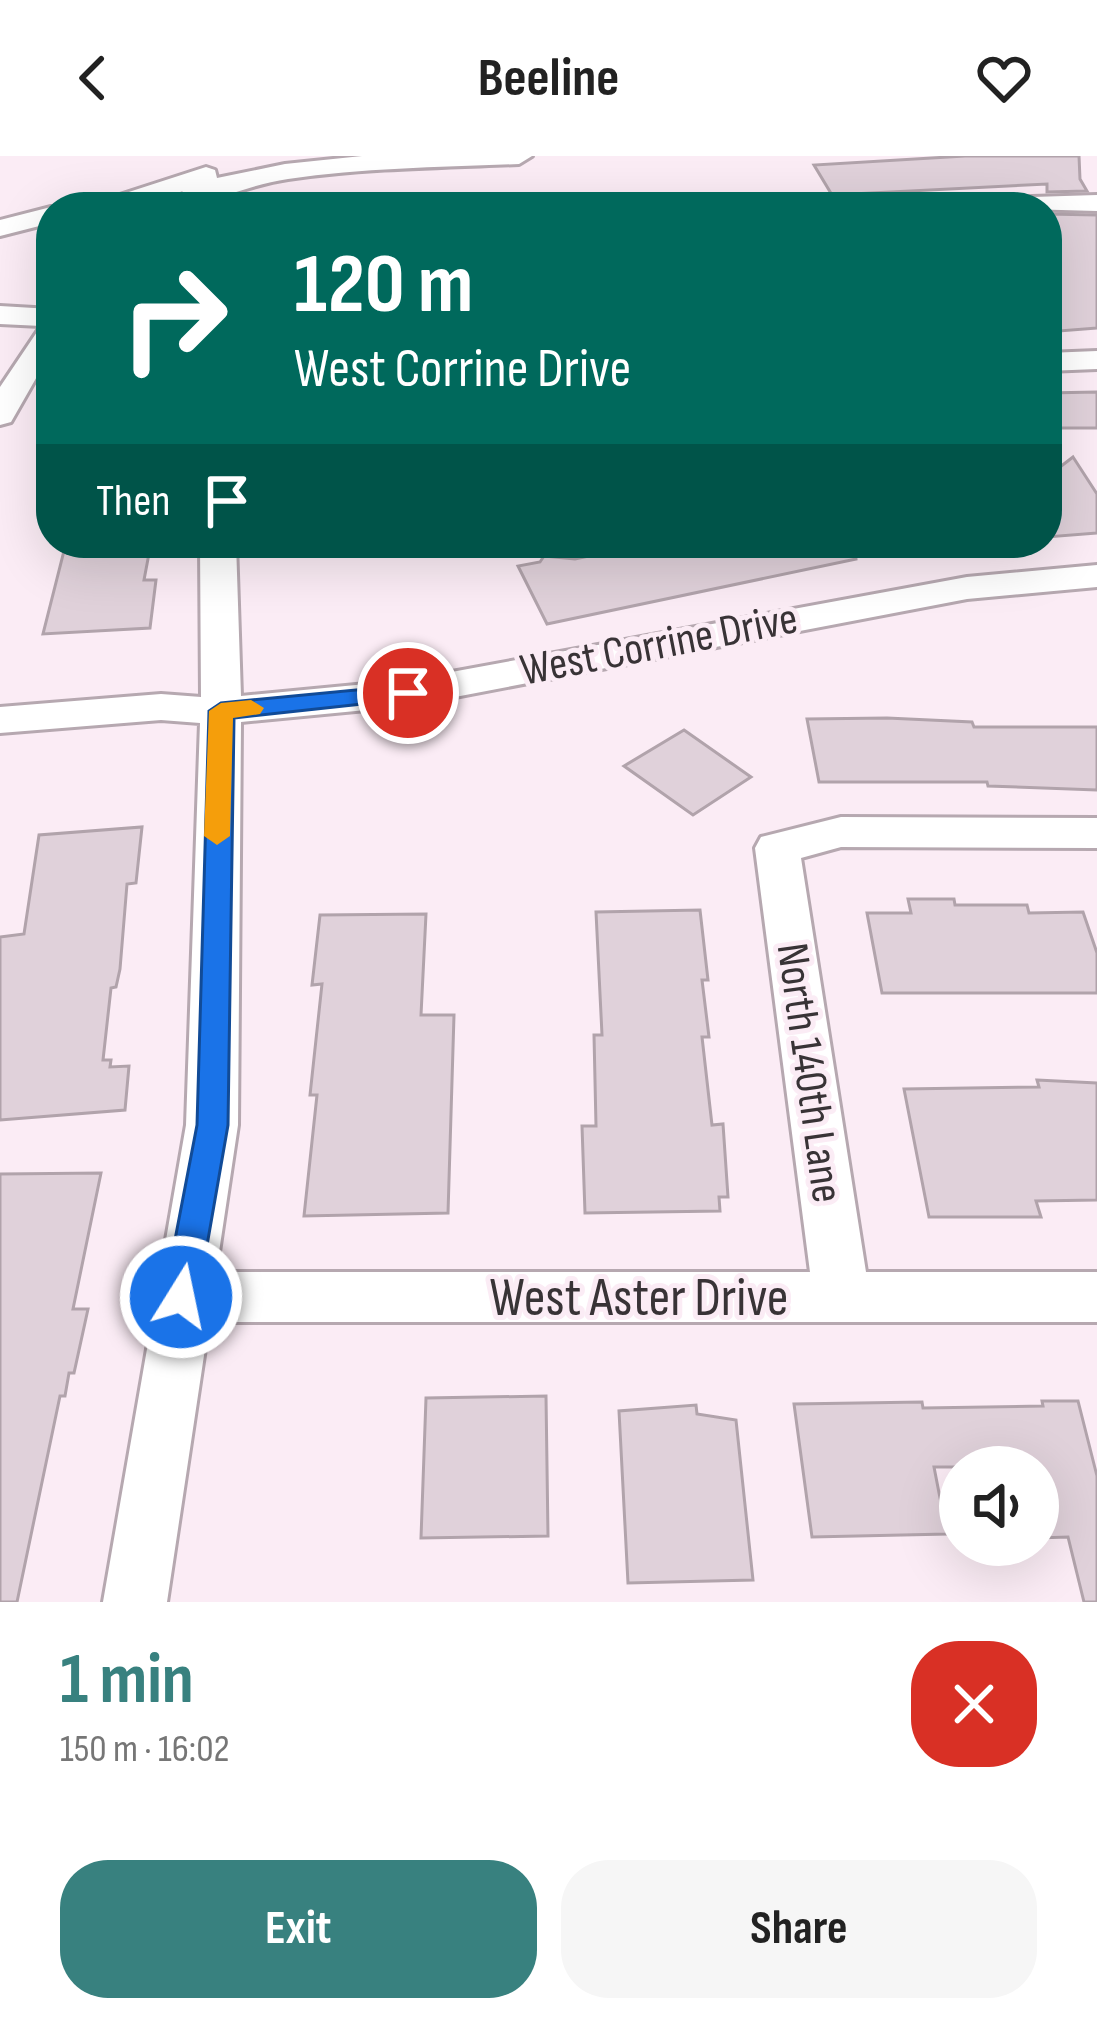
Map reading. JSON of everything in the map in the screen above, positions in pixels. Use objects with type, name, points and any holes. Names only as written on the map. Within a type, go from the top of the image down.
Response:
[{"type":"street","points":[[154,192],[197,177],[307,160],[519,156]]},
{"type":"street","points":[[201,192],[307,160]]},
{"type":"street","points":[[1062,204],[1097,203]]},
{"type":"street","points":[[0,228],[36,219]]},
{"type":"street","points":[[0,350],[8,335],[2,315],[36,317]]},
{"type":"street","points":[[0,415],[36,352]]},
{"type":"street","points":[[1062,361],[1097,360]]},
{"type":"street","points":[[134,1602],[212,1125],[221,711],[218,558]]},
{"type":"street","name":"West Corrine Drive","points":[[0,720],[161,707],[221,711],[408,693],[947,592],[1097,576]]},
{"type":"street","name":"West Corrine Drive","points":[[0,748],[154,735],[221,711]]},
{"type":"street","name":"North 140th Lane","points":[[842,1297],[777,848],[841,832],[1097,832]]},
{"type":"street","name":"West Aster Drive","points":[[181,1297],[1097,1298]]},
{"type":"building","points":[[965,156],[1079,156],[1080,179],[1087,191],[1047,192],[1047,184],[830,192],[814,165]]},
{"type":"building","points":[[1062,214],[1097,215],[1097,328],[1062,331]]},
{"type":"building","points":[[1097,392],[1097,428],[1062,428],[1062,393]]},
{"type":"building","points":[[1073,457],[1097,494],[1097,533],[1062,536],[1062,465]]},
{"type":"building","points":[[62,558],[148,558],[144,580],[156,580],[150,628],[43,634]]},
{"type":"building","points":[[543,558],[856,559],[547,624],[518,566]]},
{"type":"building","points":[[807,719],[972,722],[974,727],[1097,727],[1097,790],[988,786],[987,782],[819,782]]},
{"type":"building","points":[[684,730],[751,777],[693,815],[624,766]]},
{"type":"building","points":[[142,827],[136,883],[127,884],[120,969],[116,987],[111,988],[103,1060],[111,1060],[110,1067],[129,1066],[125,1110],[0,1120],[0,937],[24,934],[39,835]]},
{"type":"building","points":[[908,899],[954,899],[955,905],[1027,905],[1029,913],[1083,912],[1097,953],[1097,993],[882,993],[867,913],[911,913]]},
{"type":"building","points":[[700,910],[709,1037],[702,1037],[712,1125],[723,1124],[728,1197],[719,1197],[720,1211],[585,1213],[582,1126],[596,1126],[594,1035],[602,1035],[596,912]]},
{"type":"building","points":[[426,914],[421,1015],[454,1015],[448,1213],[304,1216],[317,1095],[310,1095],[322,984],[312,985],[320,915]]},
{"type":"building","points":[[1037,1080],[1097,1083],[1097,1200],[1036,1201],[1041,1217],[929,1217],[904,1089],[1039,1087]]},
{"type":"building","points":[[101,1173],[73,1309],[88,1309],[74,1373],[69,1373],[65,1396],[60,1396],[17,1602],[0,1602],[0,1174]]},
{"type":"building","points":[[546,1396],[548,1536],[421,1538],[426,1398]]},
{"type":"building","points":[[1042,1401],[1078,1401],[1097,1476],[1097,1602],[1084,1602],[1068,1537],[1059,1537],[1059,1446],[939,1446],[939,1467],[934,1467],[939,1534],[812,1537],[794,1404],[1043,1406]]},
{"type":"building","points":[[696,1405],[697,1414],[736,1420],[753,1580],[628,1583],[619,1411]]},
{"type":"slow traffic","points":[[217,836],[221,711],[251,708]]},
{"type":"route","points":[[181,1297],[212,1125],[221,711],[408,693]]}]
